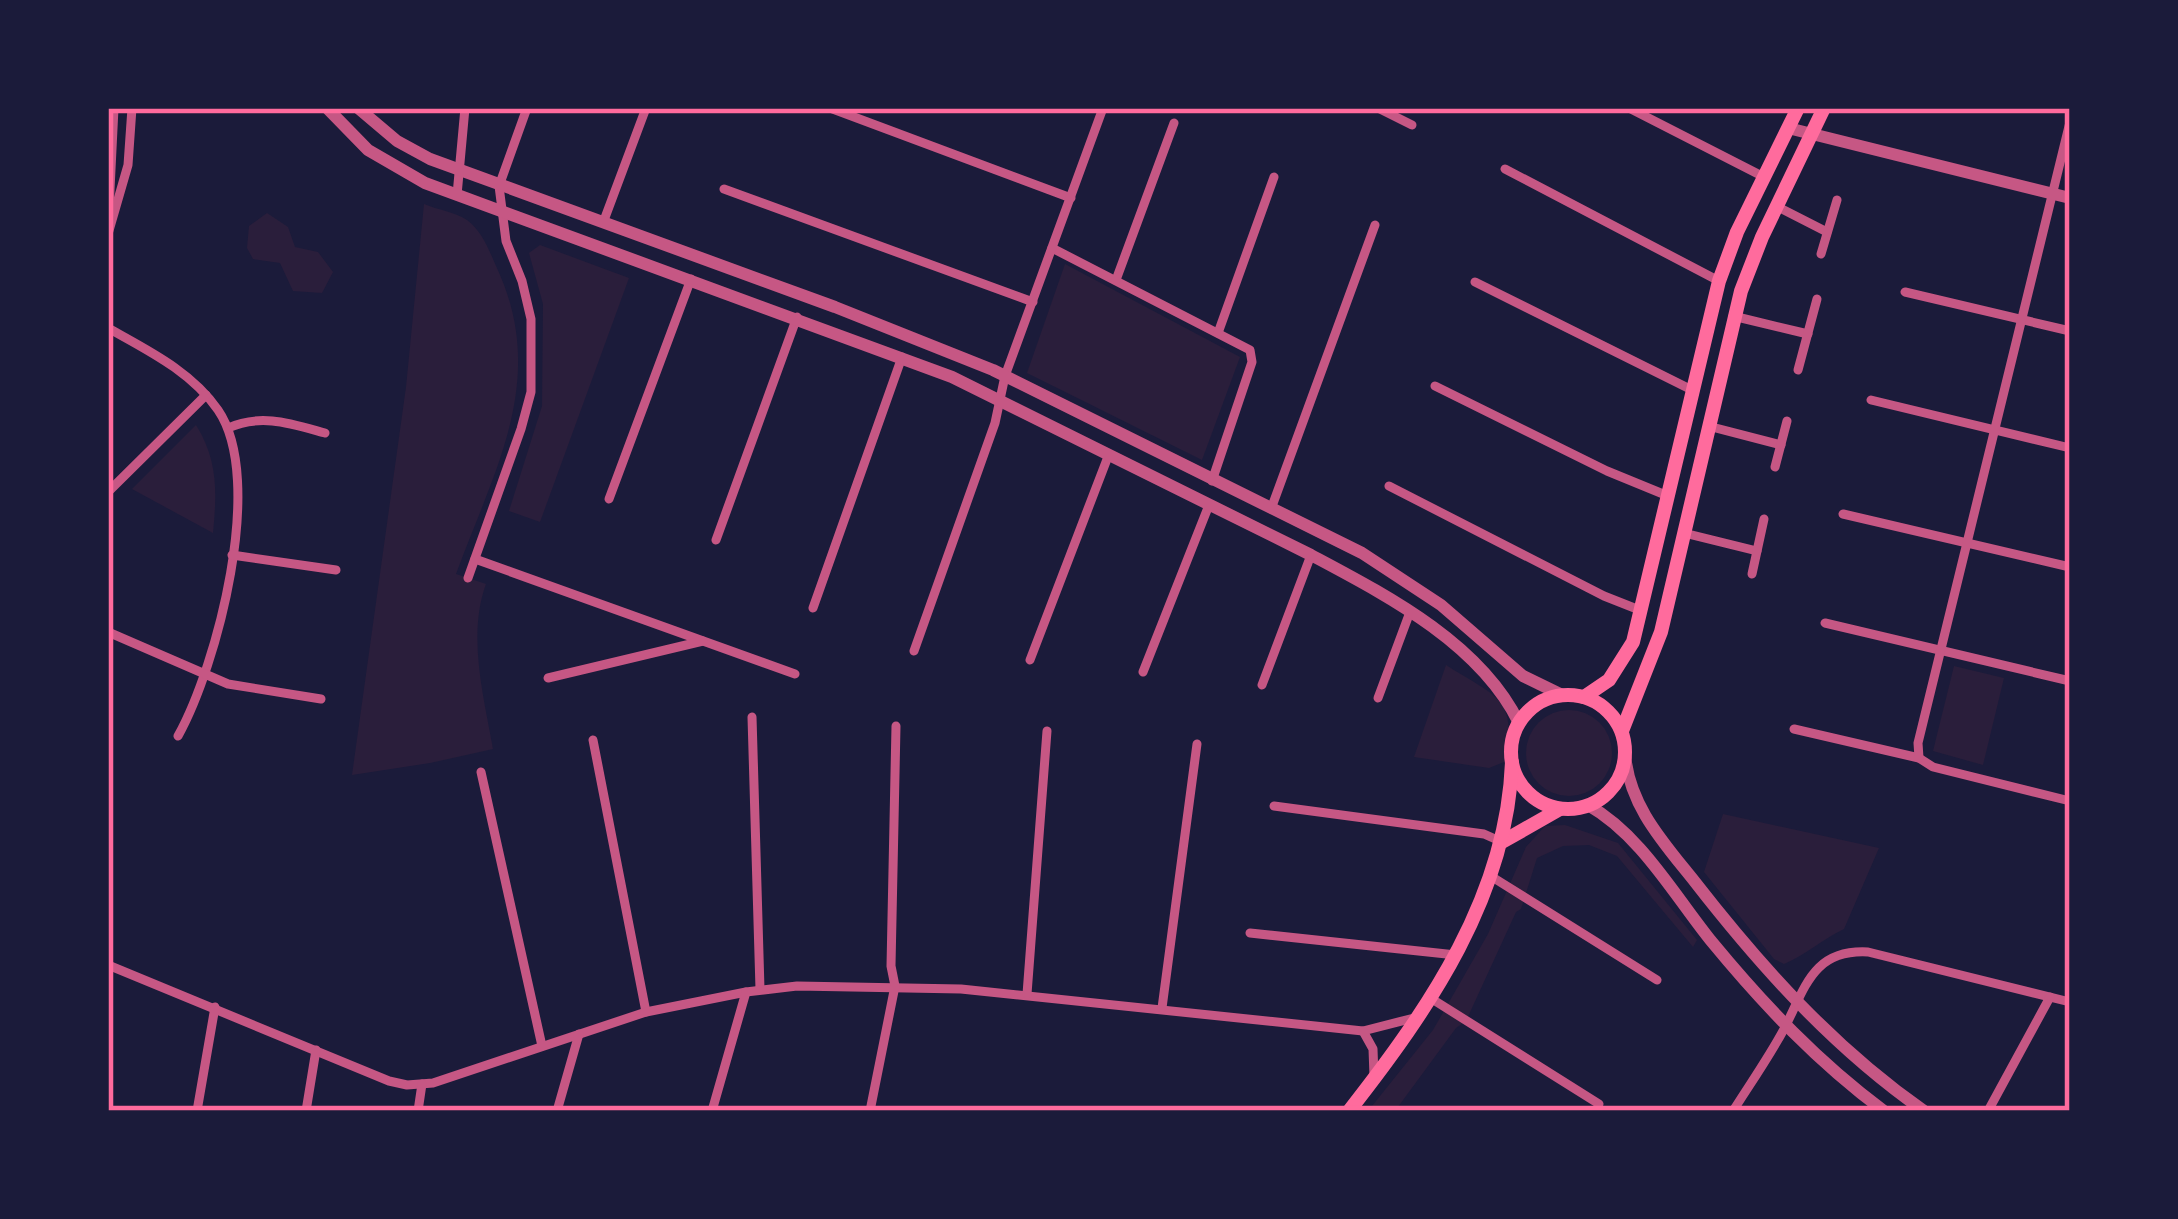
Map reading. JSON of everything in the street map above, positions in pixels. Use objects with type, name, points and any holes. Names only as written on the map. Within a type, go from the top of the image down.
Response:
[{"type":"main road","points":[[1584,697],[1621,666],[1642,612],[1719,281],[1798,108]]},
{"type":"main road","points":[[1502,842],[1562,808],[1588,805],[1614,785],[1625,754],[1622,731],[1661,632],[1733,316],[1749,267],[1824,108]]},
{"type":"main road","points":[[1353,1110],[1422,1015],[1456,955],[1502,842],[1511,742],[1519,723],[1542,701],[1562,694],[1603,706],[1622,731]]},
{"type":"main road","points":[[1512,762],[1533,797],[1562,808]]},
{"type":"street","points":[[108,220],[113,108]]},
{"type":"street","points":[[108,234],[128,165],[132,108]]},
{"type":"street","points":[[327,108],[386,163],[457,195],[902,357],[1000,399],[1311,555],[1410,612],[1491,682],[1519,723]]},
{"type":"street","points":[[358,108],[412,151],[459,171],[835,307],[1005,376],[1387,568],[1470,628],[1523,676],[1562,694]]},
{"type":"street","points":[[457,195],[465,108]]},
{"type":"street","points":[[468,578],[531,392],[531,319],[506,241],[499,186],[527,108]]},
{"type":"street","points":[[603,223],[646,108]]},
{"type":"street","points":[[830,108],[1071,198]]},
{"type":"street","points":[[914,651],[1005,376],[1103,108]]},
{"type":"street","points":[[1378,108],[1412,125]]},
{"type":"street","points":[[1629,108],[1764,177]]},
{"type":"street","points":[[1919,758],[1917,748],[2070,122]]},
{"type":"street","points":[[1116,280],[1174,123]]},
{"type":"street","points":[[1788,128],[2070,198]]},
{"type":"street","points":[[1505,170],[1719,281]]},
{"type":"street","points":[[1218,333],[1274,177]]},
{"type":"street","points":[[724,189],[1033,302]]},
{"type":"street","points":[[1821,254],[1837,200]]},
{"type":"street","points":[[1776,206],[1827,232]]},
{"type":"street","points":[[1271,509],[1375,225]]},
{"type":"street","points":[[1052,248],[1247,348],[1252,358],[1212,481]]},
{"type":"street","points":[[609,499],[691,279]]},
{"type":"street","points":[[1475,282],[1691,390]]},
{"type":"street","points":[[1905,292],[2070,331]]},
{"type":"street","points":[[1798,370],[1816,299]]},
{"type":"street","points":[[1733,316],[1808,334]]},
{"type":"street","points":[[716,540],[797,317]]},
{"type":"street","points":[[108,328],[168,362],[206,395],[235,446],[240,485],[232,556],[205,673],[178,736]]},
{"type":"street","points":[[813,608],[902,357]]},
{"type":"street","points":[[1435,386],[1668,496]]},
{"type":"street","points":[[108,492],[206,395]]},
{"type":"street","points":[[1870,400],[2070,448]]},
{"type":"street","points":[[228,428],[272,420],[325,433]]},
{"type":"street","points":[[1775,467],[1787,421]]},
{"type":"street","points":[[1708,426],[1781,445]]},
{"type":"street","points":[[1030,660],[1109,454]]},
{"type":"street","points":[[1389,486],[1642,612]]},
{"type":"street","points":[[1143,671],[1209,505]]},
{"type":"street","points":[[1843,514],[2070,567]]},
{"type":"street","points":[[1751,574],[1764,519]]},
{"type":"street","points":[[1684,533],[1757,551]]},
{"type":"street","points":[[1262,685],[1311,555]]},
{"type":"street","points":[[232,556],[336,570]]},
{"type":"street","points":[[475,559],[795,674]]},
{"type":"street","points":[[1378,698],[1410,612]]},
{"type":"street","points":[[1825,623],[2070,681]]},
{"type":"street","points":[[108,632],[228,684],[321,699]]},
{"type":"street","points":[[548,678],[703,641]]},
{"type":"street","points":[[752,717],[760,989]]},
{"type":"street","points":[[870,1111],[895,986],[891,966],[896,726]]},
{"type":"street","points":[[1794,729],[2070,801]]},
{"type":"street","points":[[1027,994],[1048,731]]},
{"type":"street","points":[[593,740],[646,1012]]},
{"type":"street","points":[[1162,1008],[1197,744]]},
{"type":"street","points":[[1625,754],[1630,784],[1643,814],[1759,962],[1854,1057],[1924,1111]]},
{"type":"street","points":[[481,772],[542,1046]]},
{"type":"street","points":[[1588,805],[1623,830],[1786,1026],[1883,1111]]},
{"type":"street","points":[[1274,806],[1484,834],[1502,842]]},
{"type":"street","points":[[1489,875],[1657,980]]},
{"type":"street","points":[[1250,933],[1456,955]]},
{"type":"street","points":[[1733,1111],[1786,1026],[1809,977],[1850,951],[2070,1002]]},
{"type":"street","points":[[108,963],[389,1081],[422,1084],[646,1012],[760,989],[895,986],[1027,994],[1363,1031],[1422,1015]]},
{"type":"street","points":[[712,1111],[746,992]]},
{"type":"street","points":[[1988,1111],[2050,997]]},
{"type":"street","points":[[1432,999],[1599,1104]]},
{"type":"street","points":[[197,1111],[215,1007]]},
{"type":"street","points":[[1363,1031],[1373,1049],[1374,1079]]},
{"type":"street","points":[[557,1111],[579,1034]]},
{"type":"street","points":[[305,1111],[316,1050]]},
{"type":"street","points":[[418,1111],[422,1084]]},
{"type":"shaded area","points":[[424,204],[462,217],[481,235],[511,307],[518,346],[511,422],[456,574],[486,584],[477,645],[493,749],[352,775],[406,387]]},
{"type":"shaded area","points":[[267,213],[288,227],[295,247],[318,252],[333,272],[322,293],[293,291],[280,263],[253,259],[247,248],[249,226]]},
{"type":"shaded area","points":[[540,245],[629,278],[540,522],[509,511],[542,406],[543,304],[529,253]]},
{"type":"shaded area","points":[[1065,264],[1240,357],[1202,460],[1027,373]]},
{"type":"shaded area","points":[[196,425],[214,477],[213,533],[132,489]]},
{"type":"shaded area","points":[[1446,665],[1490,692],[1505,711],[1504,762],[1489,768],[1414,757]]},
{"type":"shaded area","points":[[1954,666],[2004,678],[1983,765],[1933,751]]},
{"type":"shaded area","points":[[1569,710],[1600,722],[1612,753],[1600,784],[1569,796],[1538,784],[1526,753],[1538,722]]},
{"type":"shaded area","points":[[1723,814],[1879,848],[1844,929],[1784,964],[1774,959],[1704,872]]},
{"type":"shaded area","points":[[1565,825],[1618,843],[1697,940],[1693,947],[1617,856],[1589,845],[1563,846],[1537,858],[1521,909],[1466,1021],[1395,1111],[1368,1111],[1433,1030],[1488,934],[1526,847],[1545,826]]}]
